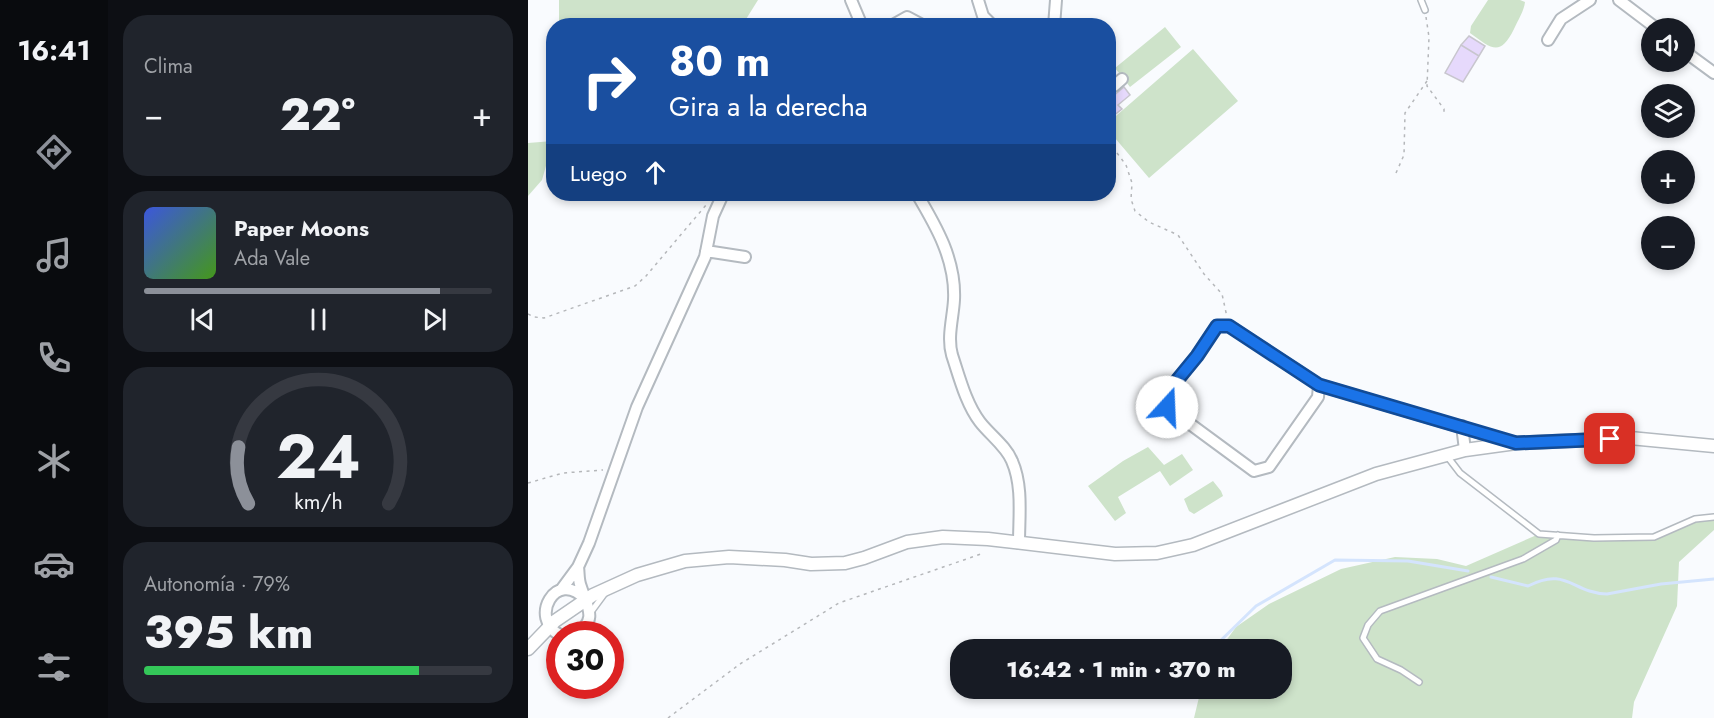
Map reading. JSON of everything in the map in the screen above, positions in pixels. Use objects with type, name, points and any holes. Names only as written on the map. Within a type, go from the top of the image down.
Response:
[{"type":"street","points":[[851,0],[859,18]]},
{"type":"street","points":[[978,0],[985,18]]},
{"type":"street","points":[[1055,18],[1056,0]]},
{"type":"street","points":[[1548,40],[1561,19],[1590,0]]},
{"type":"street","points":[[1619,0],[1643,18]]},
{"type":"street","points":[[1695,59],[1714,73]]},
{"type":"street","points":[[1116,84],[1122,79]]},
{"type":"street","points":[[546,623],[543,616],[545,602],[549,596],[561,590],[578,567],[589,543],[638,407],[695,283],[706,251],[713,216],[720,201]]},
{"type":"street","points":[[921,201],[937,228],[953,270],[954,299],[949,342],[952,354],[972,409],[980,422],[1012,459],[1019,484],[1019,543]]},
{"type":"street","points":[[706,251],[746,257]]},
{"type":"street","points":[[1319,385],[1318,396],[1269,467],[1254,471],[1167,407],[1165,395],[1197,356],[1217,326],[1229,326],[1319,385],[1516,443]]},
{"type":"street","points":[[1462,426],[1465,450]]},
{"type":"street","points":[[557,621],[585,599],[607,588],[649,570],[698,560],[756,558],[827,564],[864,558],[924,538],[988,539],[1115,554],[1157,553],[1193,545],[1376,474],[1465,450],[1516,443],[1630,438],[1714,446]]},
{"type":"street","points":[[578,567],[580,585],[590,613],[587,621]]},
{"type":"street","points":[[561,590],[575,591],[585,599]]},
{"type":"street","points":[[528,649],[546,630]]},
{"type":"lane","points":[[1421,0],[1425,10]]},
{"type":"lane","points":[[1447,456],[1460,473],[1539,534],[1594,538],[1654,537],[1695,519],[1714,517]]},
{"type":"lane","points":[[1419,682],[1377,658],[1370,651],[1363,638],[1374,616],[1391,606],[1432,594],[1523,559],[1556,540],[1558,535]]},
{"type":"lane","points":[[580,585],[607,588],[590,613]]},
{"type":"path","points":[[1425,10],[1429,37],[1428,80],[1430,91],[1444,109],[1444,116]]},
{"type":"path","points":[[1396,174],[1404,155],[1405,113],[1428,80]]},
{"type":"path","points":[[1116,152],[1126,165],[1132,183],[1131,199],[1135,211],[1149,222],[1178,235],[1203,274],[1222,294],[1229,326]]},
{"type":"path","points":[[528,314],[544,318],[635,286],[709,202]]},
{"type":"path","points":[[528,483],[563,473],[589,473],[615,468]]},
{"type":"path","points":[[669,718],[740,664],[839,603],[981,554]]},
{"type":"green space","points":[[559,0],[758,0],[747,18],[559,18]]},
{"type":"green space","points":[[1488,0],[1525,2],[1509,38],[1500,47],[1495,48],[1470,33],[1471,26]]},
{"type":"green space","points":[[1165,27],[1181,47],[1130,87],[1116,67]]},
{"type":"green space","points":[[1193,49],[1238,101],[1149,178],[1116,139],[1116,116]]},
{"type":"green space","points":[[546,142],[546,166],[542,180],[528,196],[528,143]]},
{"type":"green space","points":[[1148,447],[1164,465],[1182,454],[1193,470],[1170,486],[1160,471],[1118,497],[1126,513],[1115,521],[1088,486],[1123,461]]},
{"type":"green space","points":[[1213,481],[1223,496],[1194,514],[1189,511],[1184,499]]},
{"type":"green space","points":[[1695,519],[1714,520],[1714,530],[1679,562],[1677,606],[1634,702],[1632,718],[1194,718],[1199,699],[1292,699],[1292,639],[1227,639],[1236,627],[1269,604],[1341,569],[1395,557],[1437,559],[1466,566],[1539,534],[1654,537]]},
{"type":"building","points":[[1469,36],[1485,46],[1479,56],[1461,45]]},
{"type":"building","points":[[1461,45],[1479,56],[1463,82],[1445,73]]},
{"type":"building","points":[[1124,87],[1130,95],[1118,105],[1122,109],[1116,114],[1116,94]]},
{"type":"waterway","points":[[1222,639],[1256,606],[1335,560],[1408,561],[1468,571]]},
{"type":"waterway","points":[[1491,577],[1528,586],[1541,581],[1561,579],[1585,590],[1607,594],[1661,584],[1714,579]]},
{"type":"route","points":[[1167,407],[1165,395],[1197,356],[1217,326],[1229,326],[1319,385],[1516,443],[1610,439]]}]
